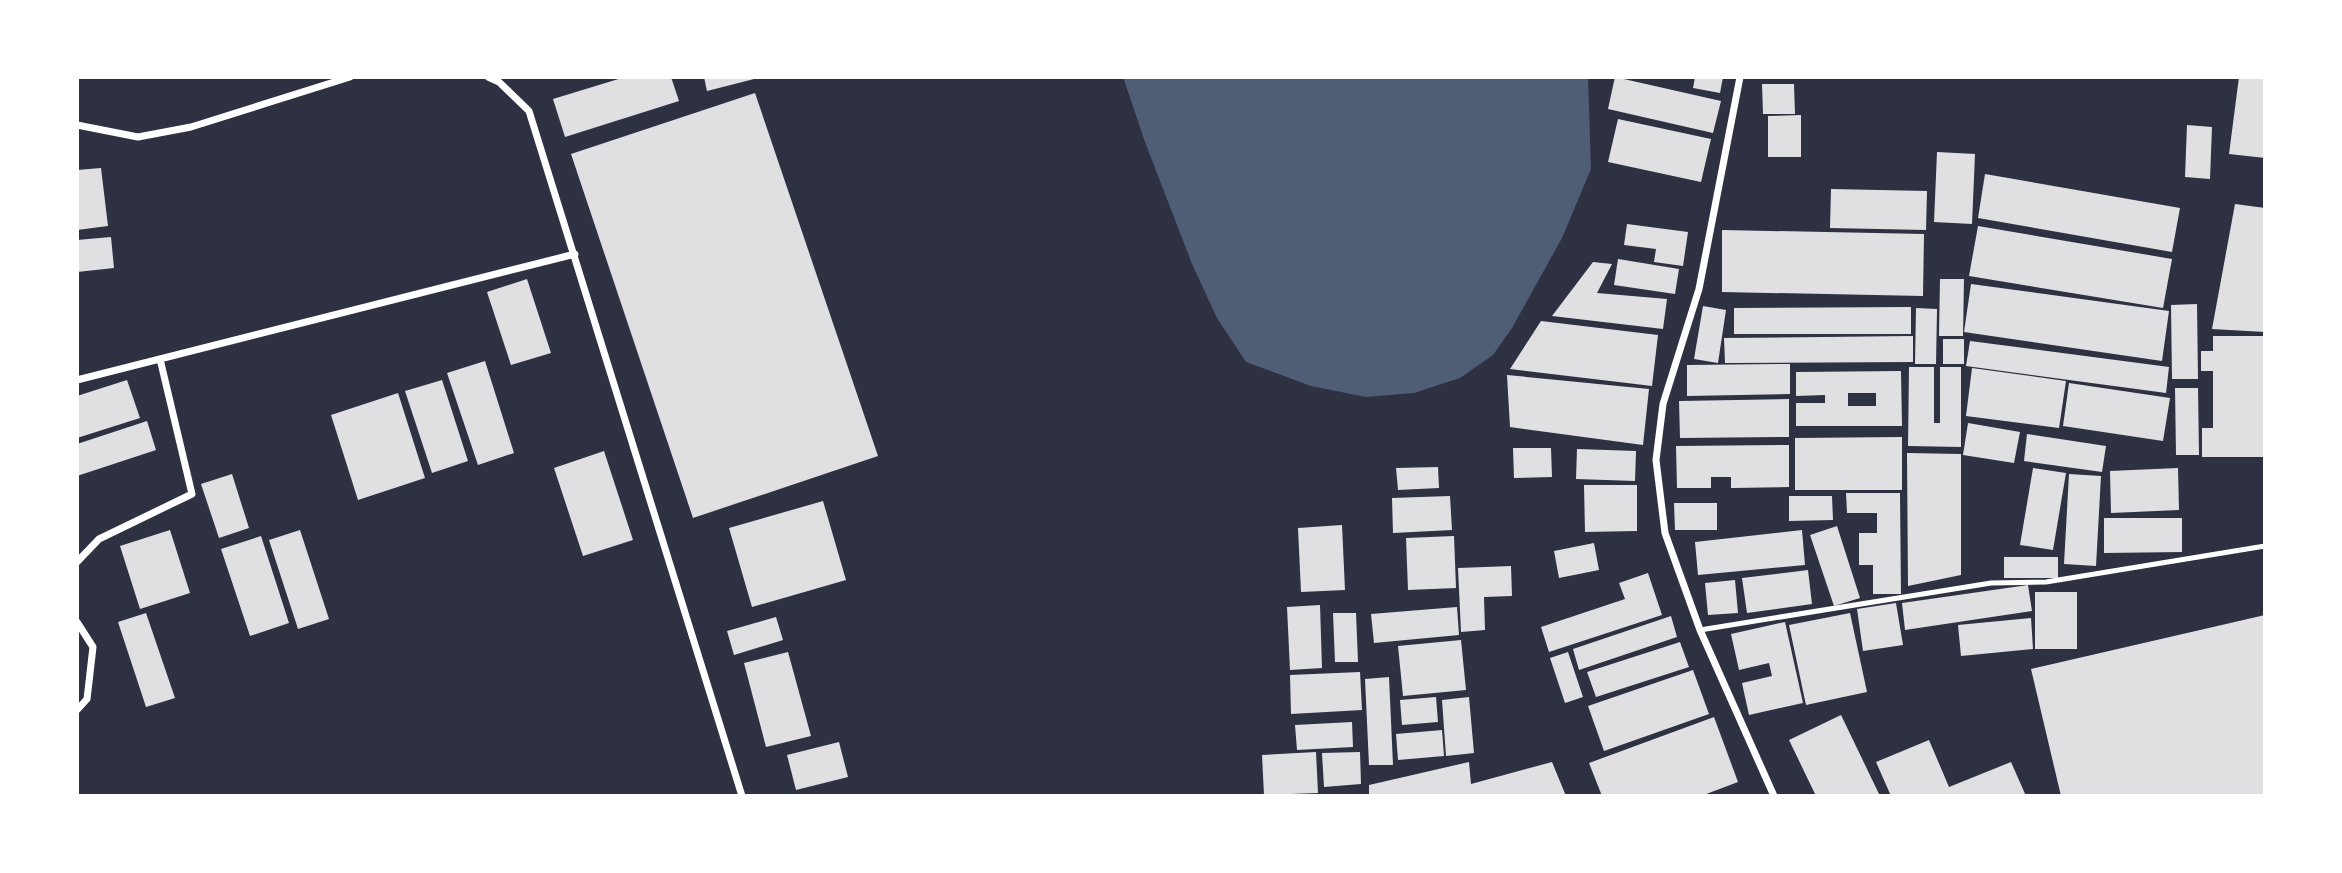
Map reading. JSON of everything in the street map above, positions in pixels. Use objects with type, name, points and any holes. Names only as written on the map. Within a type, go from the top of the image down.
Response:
[{"type":"street","points":[[77,125],[138,137],[191,127],[350,77]]},
{"type":"street","points":[[488,77],[499,82],[529,111],[742,796]]},
{"type":"street","points":[[1740,77],[1699,289],[1663,404],[1656,460],[1665,533],[1700,630],[1774,796]]},
{"type":"street","points":[[77,380],[575,254]]},
{"type":"street","points":[[77,562],[99,539],[192,494],[160,359]]},
{"type":"street","points":[[77,622],[93,648],[87,699],[77,710]]},
{"type":"lane","points":[[1700,630],[1979,584],[2046,582],[2265,546]]},
{"type":"water","points":[[1123,77],[1588,77],[1591,169],[1562,238],[1512,328],[1493,355],[1460,378],[1414,393],[1366,397],[1311,386],[1246,362],[1217,318],[1192,264]]},
{"type":"building","points":[[625,77],[671,77],[679,101],[565,137],[553,99]]},
{"type":"building","points":[[704,77],[757,77],[758,78],[707,91]]},
{"type":"building","points":[[1615,77],[1721,101],[1713,133],[1608,109]]},
{"type":"building","points":[[1695,77],[1723,77],[1720,93],[1693,88]]},
{"type":"building","points":[[2239,77],[2265,77],[2265,158],[2229,154]]},
{"type":"building","points":[[1762,84],[1794,84],[1795,114],[1763,114]]},
{"type":"building","points":[[755,93],[878,456],[693,518],[571,154]]},
{"type":"building","points":[[1801,115],[1801,157],[1768,157],[1768,116]]},
{"type":"building","points":[[1618,119],[1711,139],[1701,182],[1608,162]]},
{"type":"building","points":[[2187,125],[2212,127],[2210,179],[2185,177]]},
{"type":"building","points":[[1937,152],[1975,154],[1972,224],[1934,222]]},
{"type":"building","points":[[101,168],[108,226],[77,230],[77,170]]},
{"type":"building","points":[[1985,174],[2180,208],[2172,252],[1978,218]]},
{"type":"building","points":[[1831,189],[1927,191],[1926,230],[1830,228]]},
{"type":"building","points":[[2235,204],[2265,208],[2265,332],[2212,329]]},
{"type":"building","points":[[1627,224],[1688,232],[1683,266],[1654,262],[1656,249],[1624,245]]},
{"type":"building","points":[[1978,226],[2172,259],[2163,308],[1969,276]]},
{"type":"building","points":[[1722,230],[1924,234],[1923,296],[1722,292]]},
{"type":"building","points":[[111,237],[114,268],[77,272],[77,240]]},
{"type":"building","points":[[1618,259],[1679,269],[1675,294],[1614,285]]},
{"type":"building","points":[[1593,262],[1612,264],[1597,293],[1667,299],[1663,329],[1552,316]]},
{"type":"building","points":[[527,279],[551,353],[511,365],[487,292]]},
{"type":"building","points":[[1940,279],[1964,279],[1963,336],[1939,336]]},
{"type":"building","points":[[1971,284],[2169,311],[2162,361],[1964,332]]},
{"type":"building","points":[[2197,304],[2198,379],[2172,379],[2171,305]]},
{"type":"building","points":[[1703,306],[1726,310],[1718,363],[1694,359]]},
{"type":"building","points":[[1911,307],[1911,334],[1734,334],[1734,308]]},
{"type":"building","points":[[1916,308],[1937,309],[1936,364],[1915,364]]},
{"type":"building","points":[[1541,321],[1658,335],[1652,386],[1510,369]]},
{"type":"building","points":[[1913,336],[1913,362],[1725,363],[1724,338]]},
{"type":"building","points":[[2213,336],[2265,336],[2265,457],[2202,457],[2202,428],[2213,428],[2213,371],[2201,371],[2201,351],[2213,351]]},
{"type":"building","points":[[1943,339],[1964,339],[1964,364],[1943,364]]},
{"type":"building","points":[[1970,341],[2169,367],[2166,393],[1966,366]]},
{"type":"building","points":[[485,361],[514,453],[478,465],[447,373]]},
{"type":"building","points":[[1790,364],[1790,394],[1687,396],[1687,365]]},
{"type":"building","points":[[1909,367],[1934,367],[1934,423],[1940,423],[1940,367],[1961,367],[1961,447],[1908,446]]},
{"type":"building","points":[[1972,368],[2066,381],[2059,428],[1966,416]]},
{"type":"building","points":[[1901,371],[1902,426],[1796,426],[1796,403],[1825,403],[1825,395],[1796,396],[1796,372]],"holes":[[[1848,393],[1876,393],[1876,406],[1848,406]]]},
{"type":"building","points":[[1507,375],[1649,389],[1643,445],[1510,427]]},
{"type":"building","points":[[127,380],[140,418],[77,438],[77,396]]},
{"type":"building","points":[[442,380],[468,461],[432,473],[405,391]]},
{"type":"building","points":[[2069,383],[2170,398],[2163,441],[2063,426]]},
{"type":"building","points":[[2175,388],[2198,388],[2199,455],[2176,455]]},
{"type":"building","points":[[398,393],[425,478],[358,500],[331,415]]},
{"type":"building","points":[[1789,399],[1789,437],[1680,438],[1679,401]]},
{"type":"building","points":[[147,421],[156,450],[77,476],[77,444]]},
{"type":"building","points":[[1968,423],[2020,432],[2014,463],[1963,455]]},
{"type":"building","points":[[2027,434],[2106,446],[2102,472],[2024,461]]},
{"type":"building","points":[[1902,437],[1902,490],[1795,490],[1795,438]]},
{"type":"building","points":[[1789,445],[1789,487],[1731,488],[1731,477],[1711,477],[1711,488],[1677,488],[1676,446]]},
{"type":"building","points":[[1513,448],[1551,448],[1552,477],[1514,478]]},
{"type":"building","points":[[1577,449],[1636,451],[1635,481],[1576,479]]},
{"type":"building","points":[[604,451],[633,540],[583,556],[554,468]]},
{"type":"building","points":[[1907,453],[1961,454],[1961,575],[1908,586]]},
{"type":"building","points":[[1438,467],[1439,488],[1398,490],[1396,468]]},
{"type":"building","points":[[2033,468],[2066,473],[2053,550],[2020,545]]},
{"type":"building","points":[[2178,468],[2179,510],[2111,513],[2110,471]]},
{"type":"building","points":[[232,474],[249,528],[219,538],[201,484]]},
{"type":"building","points":[[2069,474],[2101,476],[2096,566],[2064,564]]},
{"type":"building","points":[[1584,485],[1637,485],[1637,531],[1585,532]]},
{"type":"building","points":[[1846,493],[1900,493],[1901,594],[1873,594],[1873,565],[1859,565],[1859,533],[1877,533],[1877,513],[1847,513]]},
{"type":"building","points":[[1450,496],[1452,530],[1393,533],[1392,498]]},
{"type":"building","points":[[1789,496],[1832,496],[1833,520],[1789,521]]},
{"type":"building","points":[[823,501],[846,580],[752,607],[729,528]]},
{"type":"building","points":[[1674,503],[1717,503],[1717,530],[1675,530]]},
{"type":"building","points":[[2104,518],[2182,518],[2182,552],[2104,553]]},
{"type":"building","points":[[1342,525],[1345,590],[1301,592],[1298,528]]},
{"type":"building","points":[[1837,526],[1860,598],[1834,606],[1810,535]]},
{"type":"building","points":[[170,530],[190,593],[140,609],[120,546]]},
{"type":"building","points":[[300,530],[329,619],[298,629],[269,540]]},
{"type":"building","points":[[1802,530],[1805,565],[1698,575],[1695,542]]},
{"type":"building","points":[[261,536],[289,623],[250,636],[221,549]]},
{"type":"building","points":[[1454,536],[1456,588],[1408,590],[1406,538]]},
{"type":"building","points":[[1594,543],[1599,570],[1559,578],[1554,551]]},
{"type":"building","points":[[2004,557],[2058,557],[2058,578],[2004,578]]},
{"type":"building","points":[[1511,566],[1512,596],[1484,597],[1485,630],[1461,632],[1458,568]]},
{"type":"building","points":[[1808,570],[1812,604],[1747,613],[1742,578]]},
{"type":"building","points":[[1648,573],[1662,615],[1549,652],[1541,627],[1625,599],[1619,583]]},
{"type":"building","points":[[1735,580],[1738,613],[1708,615],[1705,583]]},
{"type":"building","points":[[2028,585],[2032,611],[1905,630],[1902,603]]},
{"type":"building","points":[[2035,592],[2077,592],[2077,649],[2035,649]]},
{"type":"building","points":[[1896,603],[1903,645],[1863,651],[1857,609]]},
{"type":"building","points":[[1320,605],[1322,668],[1290,670],[1287,607]]},
{"type":"building","points":[[1457,607],[1459,635],[1374,643],[1371,614]]},
{"type":"building","points":[[146,613],[175,698],[146,707],[118,622]]},
{"type":"building","points":[[1333,613],[1356,613],[1358,662],[1335,662]]},
{"type":"building","points":[[1850,613],[1867,692],[1806,705],[1789,625]]},
{"type":"building","points":[[2265,615],[2265,796],[2061,796],[2031,669]]},
{"type":"building","points":[[1671,616],[1677,637],[1579,670],[1573,649]]},
{"type":"building","points":[[776,617],[783,640],[734,655],[727,631]]},
{"type":"building","points":[[2031,618],[2033,649],[1961,656],[1958,625]]},
{"type":"building","points":[[1785,622],[1803,703],[1749,715],[1742,683],[1772,676],[1769,663],[1739,670],[1731,634]]},
{"type":"building","points":[[1461,640],[1466,690],[1403,696],[1398,646]]},
{"type":"building","points":[[1680,642],[1689,667],[1596,697],[1587,672]]},
{"type":"building","points":[[788,652],[811,736],[766,747],[744,663]]},
{"type":"building","points":[[1568,652],[1583,697],[1565,703],[1550,658]]},
{"type":"building","points":[[1693,670],[1709,714],[1604,751],[1588,706]]},
{"type":"building","points":[[1360,672],[1362,710],[1291,714],[1290,675]]},
{"type":"building","points":[[1389,677],[1393,765],[1369,765],[1365,679]]},
{"type":"building","points":[[1436,697],[1438,722],[1402,725],[1400,700]]},
{"type":"building","points":[[1469,697],[1474,753],[1446,756],[1442,700]]},
{"type":"building","points":[[1841,715],[1880,796],[1816,796],[1789,740]]},
{"type":"building","points":[[1714,717],[1738,782],[1701,796],[1602,796],[1589,763]]},
{"type":"building","points":[[1352,722],[1353,747],[1297,750],[1295,725]]},
{"type":"building","points":[[1442,730],[1444,756],[1398,760],[1396,734]]},
{"type":"building","points":[[1929,740],[1949,787],[2011,762],[2026,796],[1891,796],[1876,762]]},
{"type":"building","points":[[839,742],[848,777],[796,790],[787,755]]},
{"type":"building","points":[[1316,752],[1318,793],[1264,795],[1262,755]]},
{"type":"building","points":[[1360,752],[1361,784],[1324,787],[1322,753]]},
{"type":"building","points":[[1469,762],[1471,784],[1552,762],[1566,796],[1369,796],[1369,785]]}]
